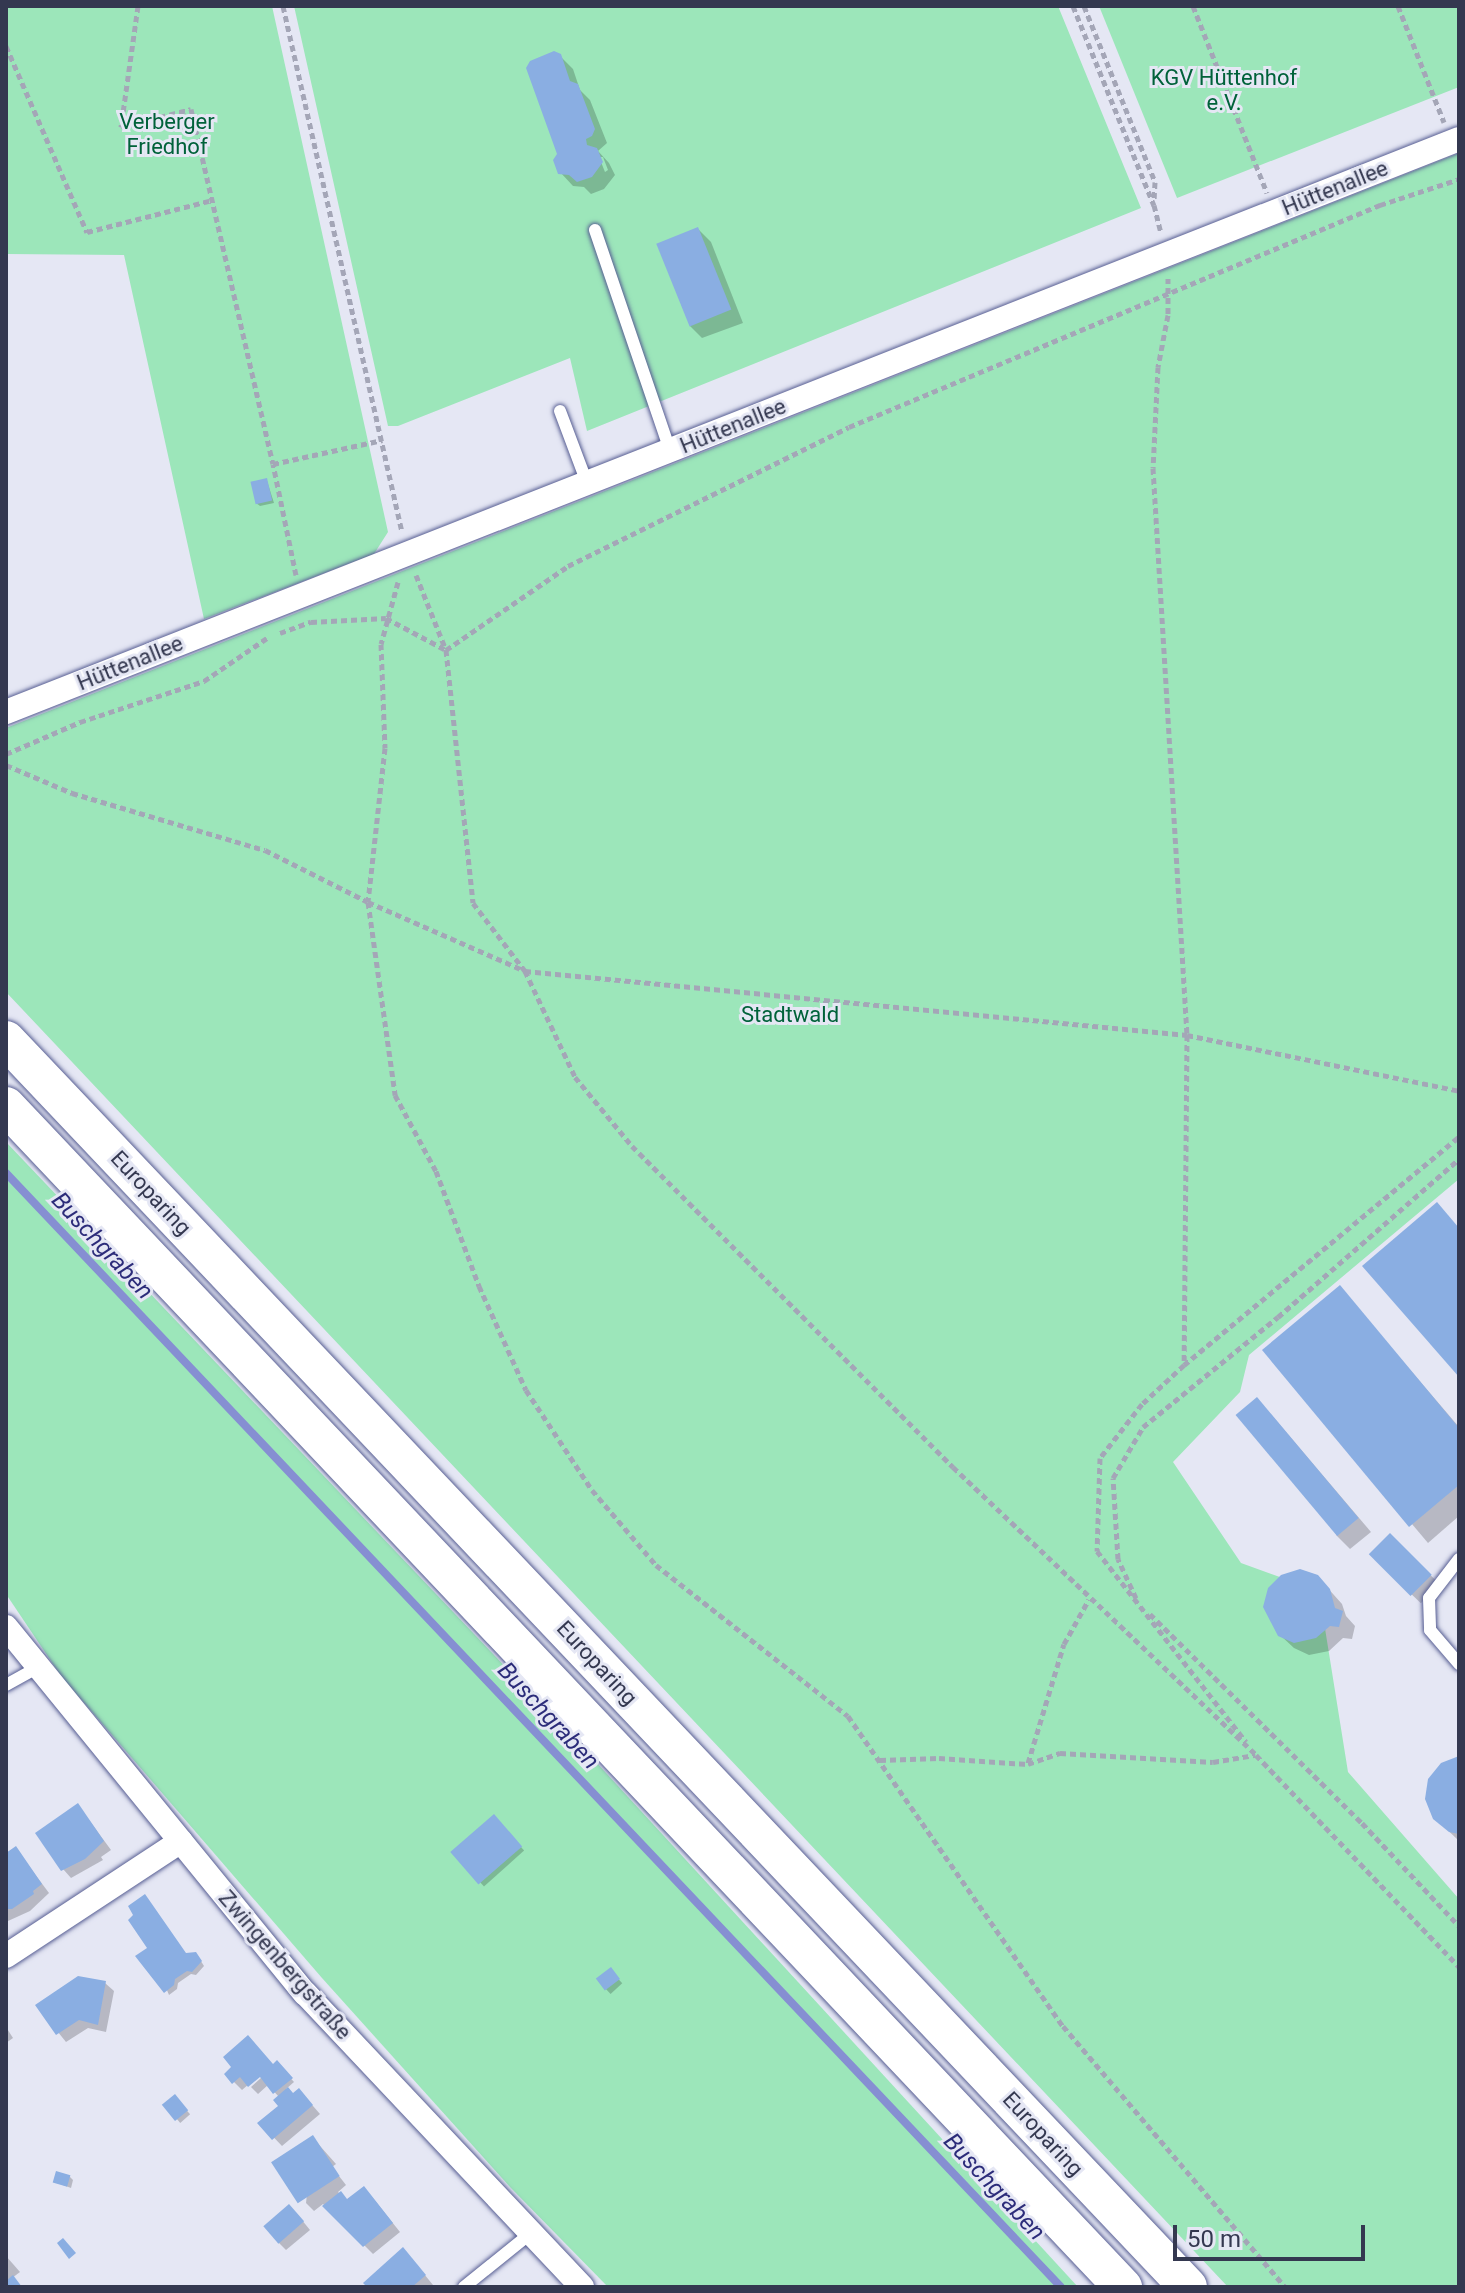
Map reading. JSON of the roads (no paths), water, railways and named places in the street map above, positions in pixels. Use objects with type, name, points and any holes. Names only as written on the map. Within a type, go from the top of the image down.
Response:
[{"type":"main road","name":"Europaring","points":[[6,1040],[1188,2287]]},
{"type":"main road","name":"Europaring","points":[[6,1106],[1123,2287]]},
{"type":"street","name":"Hüttenallee","points":[[6,712],[1456,141]]},
{"type":"street","name":"Zwingenbergstraße","points":[[6,1627],[305,1993],[582,2287]]},
{"type":"street","points":[[6,1956],[181,1841]]},
{"type":"lane","points":[[595,230],[670,450]]},
{"type":"lane","points":[[560,411],[587,483]]},
{"type":"lane","points":[[1459,1559],[1429,1598],[1430,1630],[1459,1664]]},
{"type":"lane","points":[[6,1685],[37,1668]]},
{"type":"lane","points":[[464,2287],[531,2233]]},
{"type":"waterway","name":"Buschgraben","points":[[6,1173],[1061,2287]]},
{"type":"park label","name":"KGV Hüttenhof e.V.","points":[[1224,90]]},
{"type":"park label","name":"Verberger Friedhof","points":[[167,134]]},
{"type":"park label","name":"Stadtwald","points":[[790,1015]]}]
